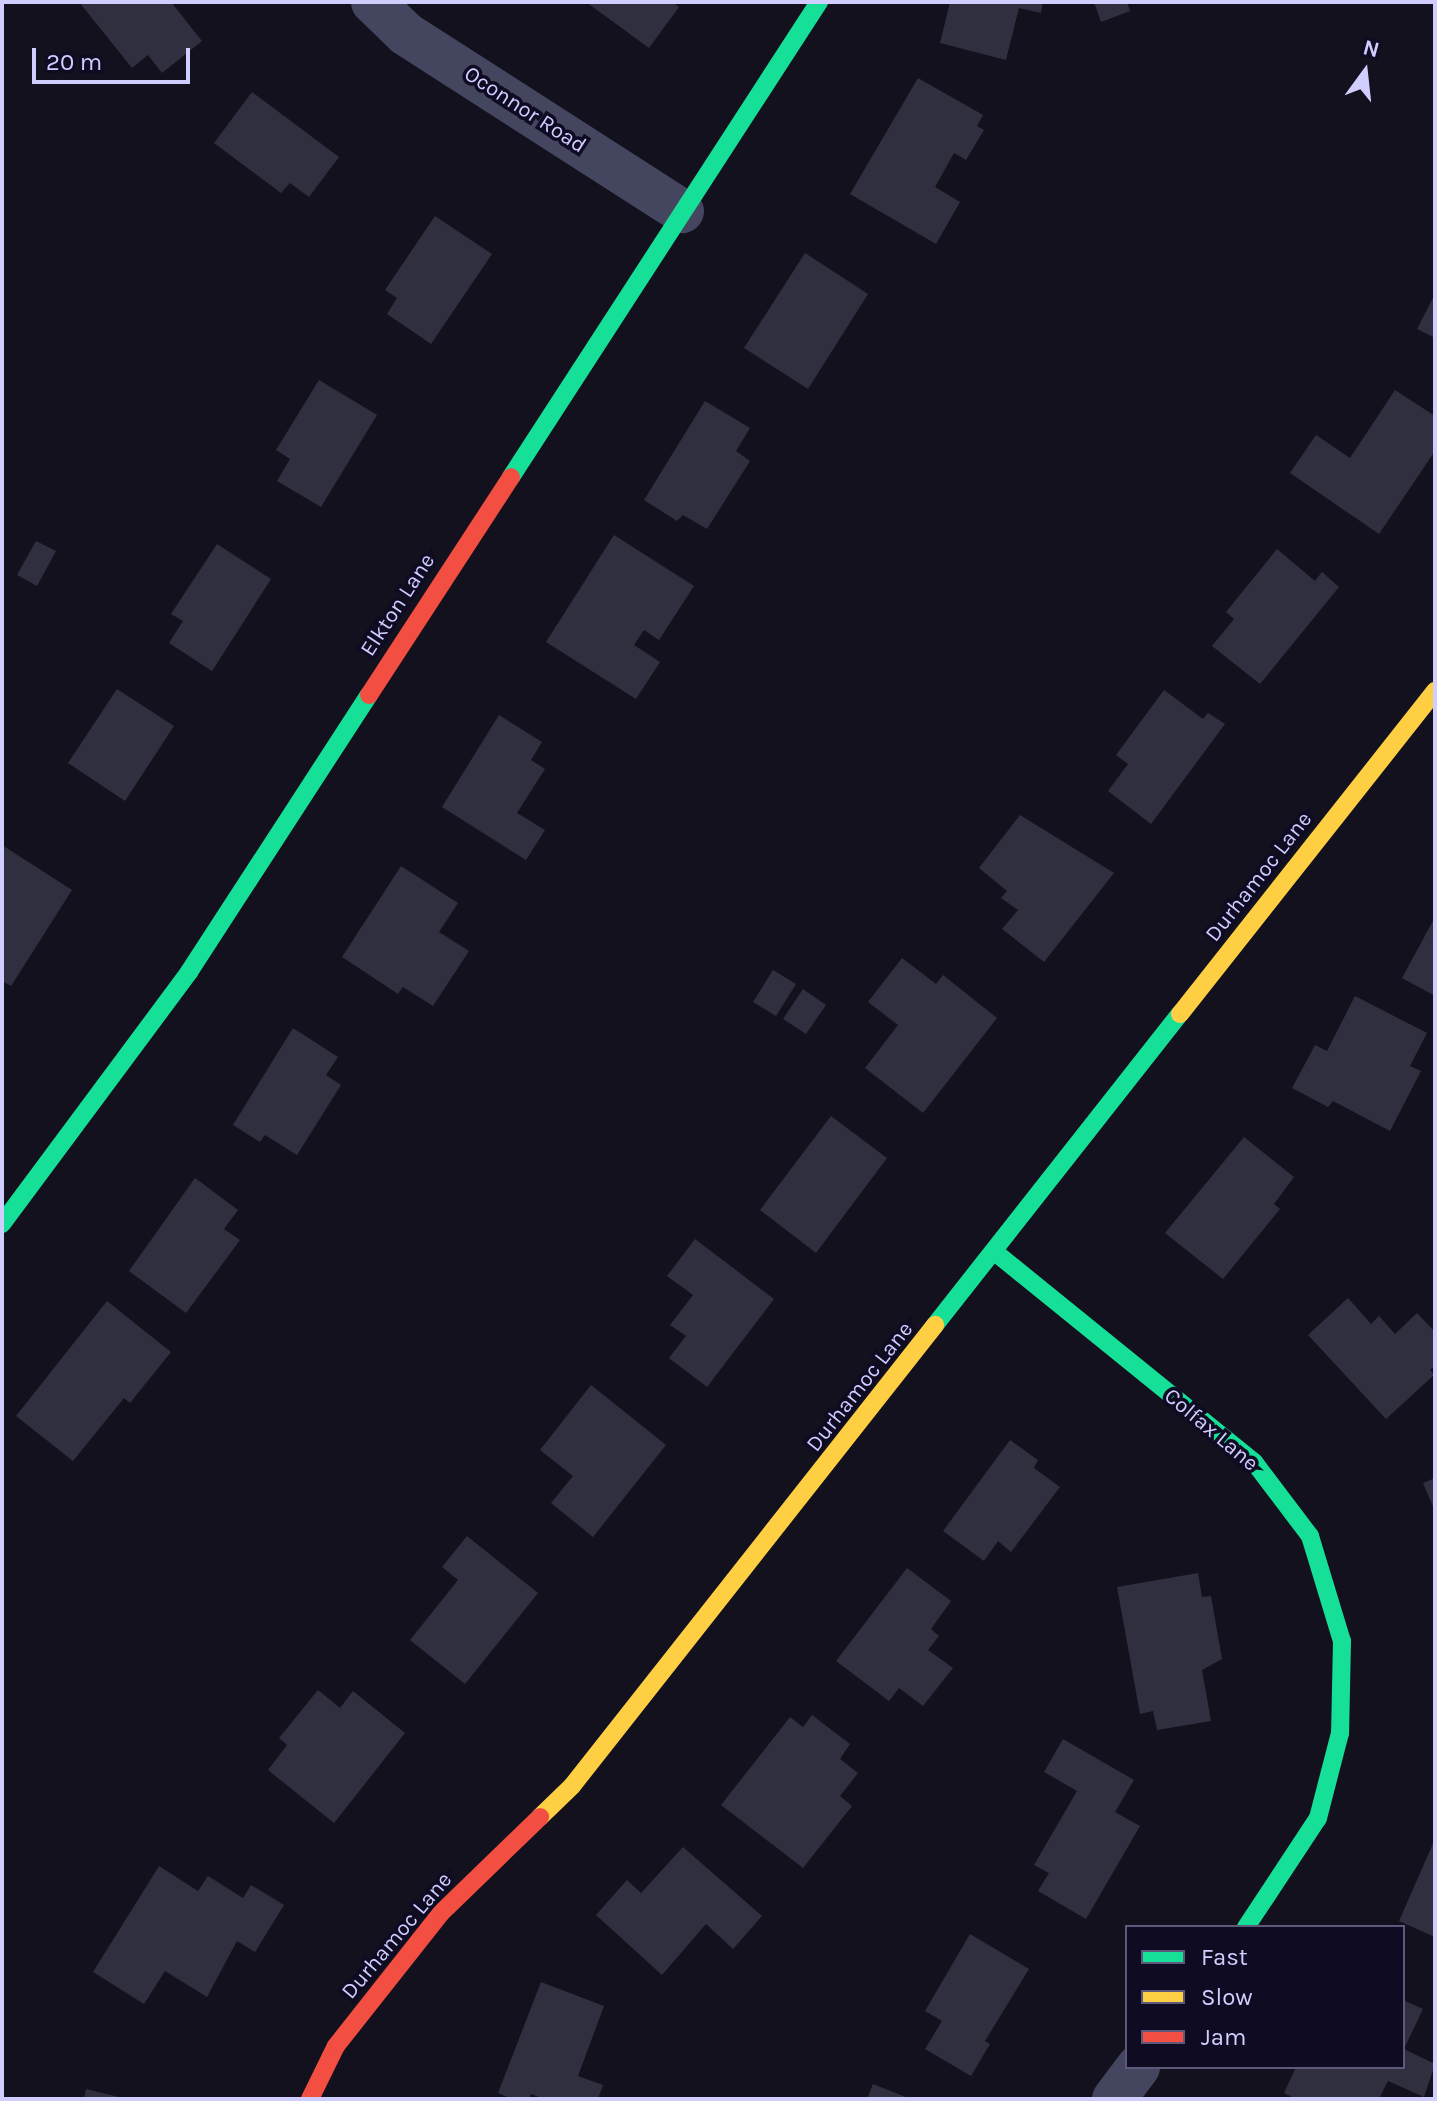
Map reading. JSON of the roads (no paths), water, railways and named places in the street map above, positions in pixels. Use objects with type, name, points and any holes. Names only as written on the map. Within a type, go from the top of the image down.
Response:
[{"type":"street","name":"Oconnor Road","points":[[373,2],[406,34],[682,211]]},
{"type":"street","name":"Elkton Lane","points":[[2,1224],[189,972],[819,2]]},
{"type":"street","name":"Durhamoc Lane","points":[[310,2099],[336,2046],[441,1913],[572,1786],[996,1253],[1435,691]]},
{"type":"street","name":"Colfax Lane","points":[[996,1253],[1254,1462],[1310,1536],[1342,1641],[1340,1733],[1318,1818],[1247,1925]]},
{"type":"street","points":[[1114,2099],[1136,2069]]}]
